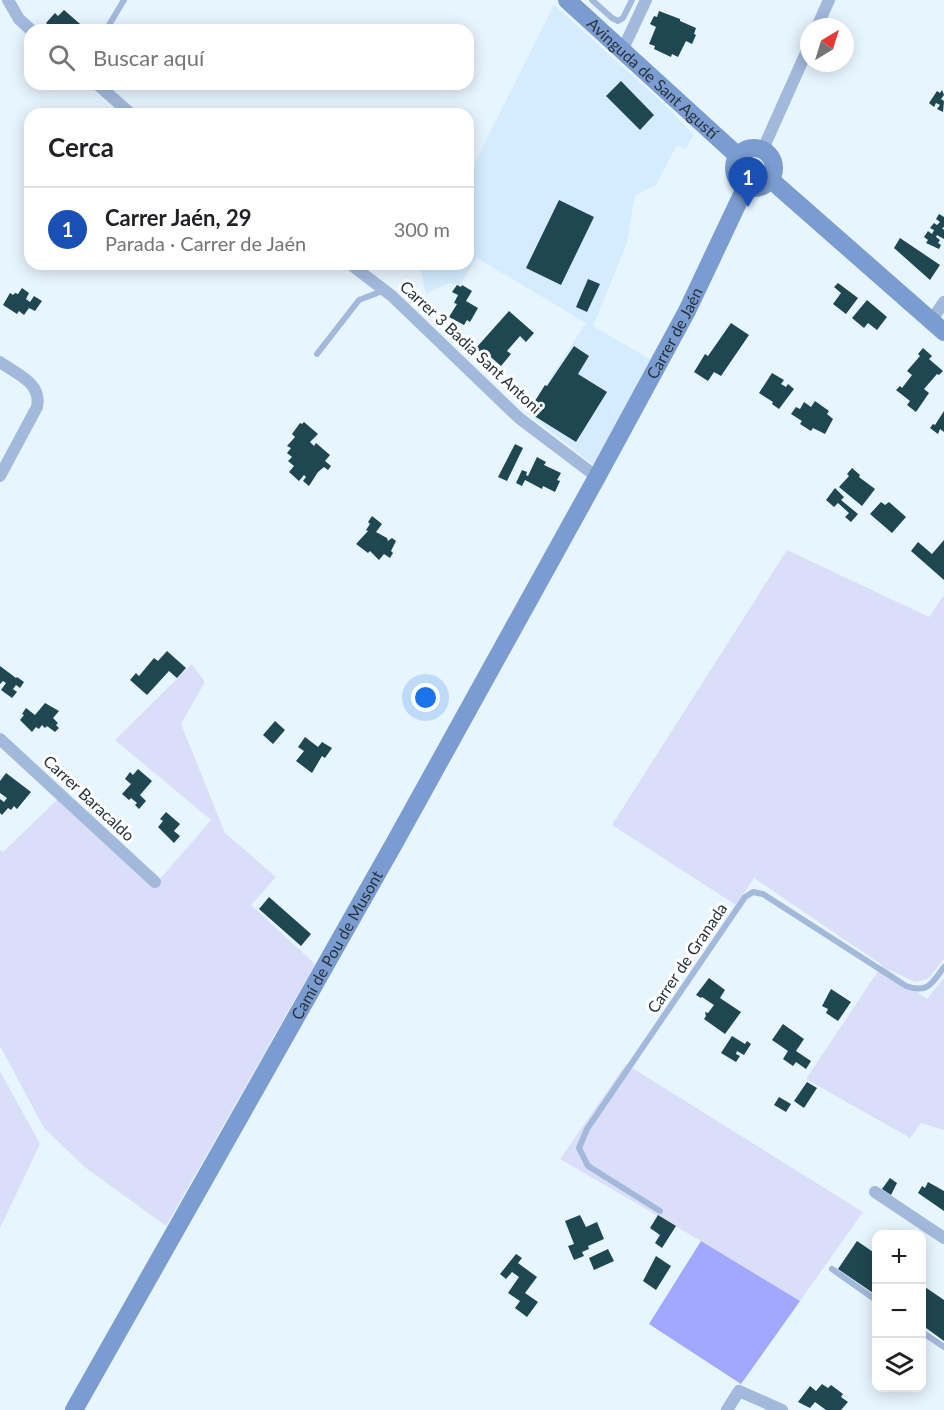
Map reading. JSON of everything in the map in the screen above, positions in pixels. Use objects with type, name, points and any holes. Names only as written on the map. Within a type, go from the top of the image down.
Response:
[{"type":"street","points":[[8,0],[24,24]]},
{"type":"street","name":"Avinguda de Sant Agustí","points":[[567,0],[738,156]]},
{"type":"street","points":[[622,51],[646,0]]},
{"type":"street","points":[[821,18],[829,0]]},
{"type":"street","points":[[763,149],[800,66]]},
{"type":"street","points":[[104,90],[124,108]]},
{"type":"street","points":[[751,148],[763,149],[773,160],[775,167],[771,180],[760,188],[746,186],[741,183],[734,172],[738,156],[751,148]]},
{"type":"street","points":[[771,180],[938,327],[944,302]]},
{"type":"street","name":"Carrer de Jaén","points":[[604,471],[687,311],[746,186]]},
{"type":"street","name":"Carrer 3 Badia Sant Antoni","points":[[358,270],[385,290],[519,418],[604,471]]},
{"type":"street","points":[[0,362],[32,384],[37,389],[39,398],[37,407],[0,476]]},
{"type":"street","name":"Camí de Pou de Musont","points":[[74,1410],[604,471]]},
{"type":"street","name":"Carrer Baracaldo","points":[[0,739],[155,882]]},
{"type":"street","points":[[875,1192],[944,1238]]},
{"type":"street","points":[[727,1410],[739,1391],[782,1410]]},
{"type":"lane","points":[[110,24],[124,0]]},
{"type":"lane","points":[[592,0],[618,21],[624,18],[632,0]]},
{"type":"lane","points":[[317,354],[358,300],[385,290]]},
{"type":"lane","name":"Carrer de Granada","points":[[660,1211],[588,1166],[579,1148],[587,1129],[745,897],[753,892],[763,894],[906,986],[918,990],[929,986],[944,967]]},
{"type":"lane","points":[[832,1269],[872,1297]]},
{"type":"lane","points":[[926,1335],[944,1347]]},
{"type":"shaded area","points":[[554,5],[666,106],[694,135],[685,149],[677,145],[656,185],[635,195],[627,243],[593,326],[650,359],[594,465],[527,413],[586,323],[477,258],[474,263],[474,164]]},
{"type":"shaded area","points":[[469,270],[459,286],[449,283],[426,294],[421,271]]},
{"type":"shaded area","points":[[787,550],[929,617],[944,595],[944,959],[928,979],[915,982],[886,968],[927,999],[944,978],[944,1130],[921,1123],[910,1138],[806,1079],[882,965],[754,878],[736,905],[612,825]]},
{"type":"shaded area","points":[[192,664],[205,682],[181,724],[225,833],[276,877],[251,905],[315,964],[166,1226],[86,1168],[44,1128],[0,1046],[0,850],[3,852],[59,798],[154,886],[211,820],[115,740]]},
{"type":"shaded area","points":[[626,1064],[863,1212],[800,1301],[560,1159]]},
{"type":"shaded area","points":[[0,1071],[40,1144],[0,1228]]},
{"type":"shaded area","points":[[701,1241],[800,1301],[741,1384],[649,1324]]},
{"type":"building","points":[[64,10],[80,24],[46,23],[55,13],[58,16]]},
{"type":"building","points":[[659,11],[696,28],[692,44],[686,41],[678,57],[672,54],[671,57],[649,44],[656,27],[650,24]]},
{"type":"building","points":[[621,81],[654,115],[640,130],[606,96]]},
{"type":"building","points":[[942,90],[943,112],[937,109],[940,105],[936,103],[934,107],[929,103],[937,91],[940,93]]},
{"type":"building","points":[[559,200],[594,217],[561,285],[526,268]]},
{"type":"building","points":[[939,214],[944,217],[942,228],[944,239],[937,235],[936,237],[940,240],[938,243],[941,245],[939,249],[926,243],[928,240],[924,237],[928,231],[932,234],[934,230],[930,228],[934,223],[937,225],[940,222],[936,219]]},
{"type":"building","points":[[900,238],[940,265],[930,280],[894,248]]},
{"type":"building","points":[[588,279],[600,284],[587,312],[576,307]]},
{"type":"building","points":[[838,283],[858,298],[846,314],[833,304],[841,293],[834,287]]},
{"type":"building","points":[[457,285],[461,287],[462,285],[472,291],[466,301],[478,308],[470,322],[467,320],[464,325],[449,317],[457,304],[454,303],[458,295],[452,292]]},
{"type":"building","points":[[22,288],[29,293],[26,299],[30,302],[34,296],[42,301],[35,311],[29,308],[24,315],[19,311],[17,314],[3,305],[10,293],[18,294]]},
{"type":"building","points":[[867,300],[887,317],[877,330],[868,323],[864,328],[852,318]]},
{"type":"building","points":[[509,311],[534,333],[526,342],[520,336],[507,351],[511,354],[501,366],[476,348]]},
{"type":"building","points":[[731,323],[749,335],[721,376],[714,372],[708,381],[694,372],[705,354],[708,356]]},
{"type":"building","points":[[574,346],[589,356],[578,374],[607,392],[576,442],[528,412]]},
{"type":"building","points":[[923,348],[932,356],[929,359],[943,371],[937,374],[924,389],[929,393],[916,412],[907,405],[910,401],[896,390],[900,386],[902,388],[912,375],[907,371],[920,356],[918,354]]},
{"type":"building","points":[[772,373],[784,380],[781,384],[786,387],[788,384],[794,389],[779,409],[759,393]]},
{"type":"building","points":[[815,401],[829,411],[827,414],[833,419],[825,434],[813,428],[811,431],[791,414],[796,407],[800,409],[804,402],[811,407]]},
{"type":"building","points":[[944,411],[944,432],[940,429],[938,434],[930,428],[933,424],[935,425]]},
{"type":"building","points":[[304,422],[318,434],[310,442],[314,446],[316,443],[330,455],[325,461],[331,466],[328,470],[324,467],[318,472],[309,486],[303,481],[306,477],[304,475],[299,481],[289,472],[294,466],[288,461],[292,457],[287,453],[291,448],[287,446],[295,437],[292,434],[300,423]]},
{"type":"building","points":[[515,444],[523,448],[507,481],[498,477]]},
{"type":"building","points":[[537,457],[546,462],[544,465],[561,473],[555,492],[543,486],[542,489],[525,480],[522,486],[516,483],[522,470],[527,472],[528,476]]},
{"type":"building","points":[[852,468],[860,475],[859,477],[875,489],[862,506],[839,487],[849,476],[847,474]]},
{"type":"building","points":[[835,488],[844,497],[841,500],[858,514],[851,522],[845,517],[849,513],[838,503],[834,507],[826,500]]},
{"type":"building","points":[[881,502],[885,505],[889,502],[906,517],[892,533],[870,514]]},
{"type":"building","points":[[372,516],[382,524],[376,532],[388,541],[392,538],[396,541],[390,558],[384,554],[379,560],[370,551],[368,553],[356,544],[368,531],[366,530],[370,524],[368,522]]},
{"type":"building","points":[[944,540],[944,580],[911,551],[918,542],[932,554]]},
{"type":"building","points":[[167,651],[186,668],[177,678],[169,671],[147,695],[130,680],[136,673],[139,676],[154,658],[158,661]]},
{"type":"building","points":[[0,666],[24,682],[20,688],[16,685],[13,689],[17,692],[12,698],[1,690],[6,683],[3,681],[0,684]]},
{"type":"building","points":[[45,703],[59,711],[53,718],[59,728],[55,732],[42,725],[39,729],[36,727],[32,732],[20,720],[24,715],[22,714],[26,708],[35,715]]},
{"type":"building","points":[[275,721],[285,730],[273,744],[263,735]]},
{"type":"building","points":[[305,737],[318,747],[322,742],[332,748],[325,758],[322,756],[312,773],[296,761],[304,751],[298,747]]},
{"type":"building","points":[[138,769],[152,781],[140,795],[146,801],[139,809],[135,805],[137,803],[122,794],[131,784],[125,779],[130,772],[133,775]]},
{"type":"building","points":[[6,773],[31,792],[17,809],[14,806],[11,810],[8,808],[2,815],[0,799],[4,802],[7,798],[0,793],[0,781]]},
{"type":"building","points":[[166,812],[180,824],[174,831],[180,836],[174,843],[158,827],[163,821],[160,819]]},
{"type":"building","points":[[269,897],[311,934],[301,946],[259,909]]},
{"type":"building","points":[[709,978],[725,990],[720,998],[741,1012],[725,1034],[704,1019],[705,1012],[708,1013],[714,1005],[696,995]]},
{"type":"building","points":[[831,989],[851,1002],[838,1021],[826,1013],[828,1009],[822,1006]]},
{"type":"building","points":[[783,1024],[804,1039],[796,1051],[811,1061],[806,1069],[796,1062],[793,1066],[783,1059],[788,1051],[772,1040]]},
{"type":"building","points":[[732,1036],[745,1044],[747,1041],[751,1044],[744,1055],[737,1051],[736,1054],[740,1056],[736,1062],[721,1053]]},
{"type":"building","points":[[807,1082],[817,1088],[804,1108],[794,1101]]},
{"type":"building","points":[[779,1097],[791,1104],[786,1112],[774,1105]]},
{"type":"building","points":[[890,1178],[897,1183],[891,1195],[882,1189]]},
{"type":"building","points":[[928,1182],[944,1191],[944,1211],[918,1193],[922,1186],[925,1188]]},
{"type":"building","points":[[580,1215],[586,1227],[597,1222],[604,1239],[588,1246],[589,1249],[582,1252],[584,1256],[574,1260],[568,1246],[574,1244],[565,1221]]},
{"type":"building","points":[[658,1215],[676,1226],[662,1248],[655,1243],[660,1235],[650,1228]]},
{"type":"building","points":[[857,1241],[872,1251],[872,1292],[838,1269]]},
{"type":"building","points":[[608,1249],[614,1261],[594,1270],[589,1258]]},
{"type":"building","points":[[516,1254],[522,1258],[518,1263],[537,1277],[525,1293],[538,1302],[527,1317],[515,1308],[520,1301],[508,1293],[519,1277],[512,1272],[506,1279],[500,1274]]},
{"type":"building","points":[[656,1256],[671,1266],[656,1290],[643,1281]]},
{"type":"building","points":[[926,1288],[944,1300],[944,1341],[926,1328]]},
{"type":"building","points":[[822,1384],[828,1388],[831,1385],[843,1394],[841,1397],[848,1402],[841,1410],[826,1410],[815,1402],[810,1408],[798,1402],[810,1386],[816,1391]]},
{"type":"place","name":"Carrer Jaén, 29","points":[[748,207]]}]
